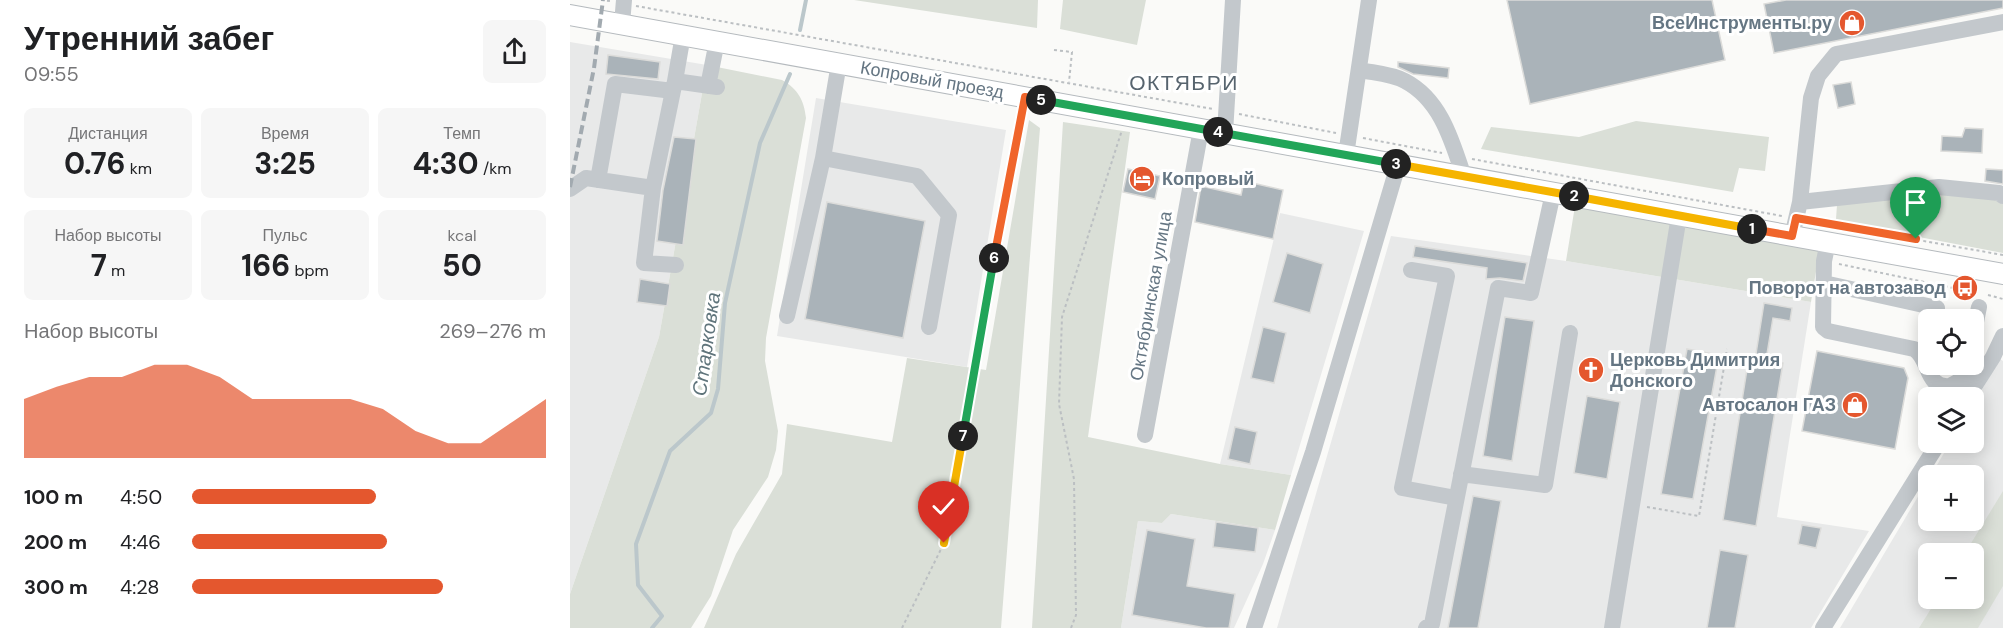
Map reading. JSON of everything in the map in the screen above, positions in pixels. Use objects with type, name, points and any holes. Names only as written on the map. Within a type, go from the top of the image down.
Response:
[{"type":"main road","name":"Копровый проезд","points":[[570,15],[1679,216],[1796,219],[1826,252],[2003,274]]},
{"type":"street","points":[[1225,133],[1233,0]]},
{"type":"street","points":[[1346,155],[1369,0]]},
{"type":"street","points":[[621,24],[624,2]]},
{"type":"street","points":[[2003,21],[1836,54],[1818,76],[1811,98],[1796,219],[1939,187],[1999,193],[2003,196]]},
{"type":"street","points":[[676,265],[644,263],[653,188],[683,35]]},
{"type":"street","points":[[598,180],[615,84],[712,86],[717,41]]},
{"type":"street","points":[[787,316],[823,158],[839,63]]},
{"type":"street","points":[[1360,70],[1403,80],[1421,91],[1448,129],[1464,177]]},
{"type":"street","name":"Октябринская улица","points":[[1145,435],[1201,129]]},
{"type":"street","points":[[823,158],[917,176],[949,215],[929,327]]},
{"type":"street","points":[[1254,628],[1313,452],[1398,165]]},
{"type":"street","points":[[570,189],[586,178],[653,188]]},
{"type":"street","points":[[1426,628],[1432,624],[1498,288],[1531,293],[1553,193]]},
{"type":"street","points":[[1612,628],[1679,216]]},
{"type":"street","points":[[1826,252],[1823,327],[1828,331],[1918,351]]},
{"type":"street","points":[[1411,270],[1447,276],[1402,488],[1456,498]]},
{"type":"street","points":[[1824,283],[1937,308]]},
{"type":"street","points":[[1461,474],[1545,485],[1570,333]]},
{"type":"street","points":[[1975,387],[2003,336]]},
{"type":"street","points":[[1984,366],[1988,365]]},
{"type":"street","points":[[1930,375],[1933,382],[1943,387],[1950,386],[1962,375]]},
{"type":"street","points":[[1823,628],[1932,453]]},
{"type":"path","points":[[601,0],[624,2],[1226,111],[1796,219],[2003,255]]},
{"type":"path","points":[[1054,50],[1072,52],[1069,83]]},
{"type":"path","points":[[902,628],[944,543],[1011,160],[1025,97]]},
{"type":"path","points":[[1071,628],[1076,615],[1074,479],[1059,404],[1062,317],[1128,115]]},
{"type":"path","points":[[1826,252],[1965,290]]},
{"type":"path","points":[[1632,504],[1699,516],[1727,349]]},
{"type":"shaded area","points":[[854,0],[1038,0],[1037,28]]},
{"type":"shaded area","points":[[1063,0],[1146,0],[1137,45],[1060,29]]},
{"type":"shaded area","points":[[570,42],[707,65],[659,337],[570,594]]},
{"type":"shaded area","points":[[707,65],[782,80],[796,91],[802,100],[805,112],[806,118],[766,338],[765,361],[778,431],[776,450],[768,477],[733,530],[711,596],[691,628],[570,628],[570,594],[659,337]]},
{"type":"shaded area","points":[[816,98],[1006,130],[967,367],[777,336]]},
{"type":"shaded area","points":[[1029,120],[1040,128],[1001,628],[704,628],[736,554],[782,474],[787,424],[892,442],[907,358],[986,370]]},
{"type":"shaded area","points":[[1636,121],[1769,137],[1765,171],[1739,168],[1733,192],[1481,149],[1491,127],[1579,137]]},
{"type":"shaded area","points":[[1063,122],[1130,132],[1088,437],[1220,464],[1291,475],[1275,530],[1171,514],[1162,523],[1138,521],[1121,628],[1032,628]]},
{"type":"shaded area","points":[[1942,191],[1989,197],[2003,204],[2003,253],[1840,222],[1836,219],[1837,205]]},
{"type":"shaded area","points":[[1575,206],[1820,247],[1811,302],[1566,261]]},
{"type":"shaded area","points":[[1280,213],[1364,231],[1291,475],[1220,464]]},
{"type":"shaded area","points":[[1391,236],[1566,261],[1811,302],[1777,517],[1869,531],[1811,628],[1277,628]]},
{"type":"shaded area","points":[[2000,359],[2003,361],[2003,628],[1840,628],[1918,497],[1918,531],[1984,531],[1984,465],[1937,465],[1944,453],[1984,453],[1983,387]]},
{"type":"shaded area","points":[[2003,491],[2003,586],[1978,628],[1919,628],[1931,609],[1984,609],[1984,543],[1971,543],[1978,531],[1984,531],[1984,522]]},
{"type":"shaded area","points":[[1171,514],[1275,530],[1263,564],[1234,628],[1121,628],[1138,521],[1162,523]]},
{"type":"building","points":[[1507,0],[1712,0],[1725,60],[1530,104]]},
{"type":"building","points":[[1786,0],[2003,0],[2003,8],[1774,53],[1764,4]]},
{"type":"building","points":[[608,55],[660,62],[658,79],[606,74]]},
{"type":"building","points":[[1398,62],[1449,68],[1448,78],[1413,74],[1398,67]]},
{"type":"building","points":[[1851,82],[1855,104],[1838,108],[1833,85]]},
{"type":"building","points":[[1965,128],[1983,129],[1982,153],[1941,151],[1942,136],[1962,137]]},
{"type":"building","points":[[674,137],[696,139],[683,245],[657,241],[663,190]]},
{"type":"building","name":"Копровый","points":[[1128,169],[1160,176],[1155,199],[1123,192]]},
{"type":"building","points":[[1986,169],[2003,170],[2003,184],[1985,181]]},
{"type":"building","points":[[1244,181],[1283,190],[1273,239],[1195,222],[1201,186],[1241,195]]},
{"type":"building","points":[[827,202],[925,221],[903,338],[805,319]]},
{"type":"building","points":[[1415,246],[1527,263],[1523,281],[1486,279],[1487,268],[1413,257]]},
{"type":"building","points":[[1287,253],[1323,264],[1310,313],[1273,302]]},
{"type":"building","points":[[640,279],[670,284],[667,306],[637,302]]},
{"type":"building","points":[[1764,303],[1792,308],[1790,321],[1773,318],[1766,360],[1783,363],[1756,526],[1723,520],[1748,363],[1755,360]]},
{"type":"building","points":[[1505,317],[1534,321],[1512,461],[1483,456]]},
{"type":"building","points":[[1263,327],[1286,333],[1274,383],[1251,378]]},
{"type":"building","points":[[1687,349],[1719,355],[1693,499],[1661,494]]},
{"type":"building","name":"Автосалон ГАЗ","points":[[1817,351],[1904,368],[1908,378],[1895,449],[1802,431]]},
{"type":"building","points":[[1587,396],[1620,402],[1607,479],[1574,473]]},
{"type":"building","points":[[1235,427],[1257,432],[1250,464],[1228,459]]},
{"type":"building","points":[[1473,496],[1501,501],[1478,628],[1448,628]]},
{"type":"building","points":[[1216,522],[1258,528],[1255,552],[1213,547]]},
{"type":"building","points":[[1802,525],[1821,528],[1816,548],[1798,544]]},
{"type":"building","points":[[1147,530],[1195,539],[1187,586],[1235,594],[1229,628],[1206,628],[1132,615]]},
{"type":"building","points":[[1720,550],[1748,555],[1735,628],[1707,628]]},
{"type":"waterway","name":"Старковка","points":[[800,30],[806,0]]},
{"type":"waterway","name":"Старковка","points":[[652,628],[662,616],[638,585],[636,544],[670,451],[711,413],[718,389],[725,303],[760,143],[790,74]]},
{"type":"railway","points":[[570,187],[594,68],[603,0]]},
{"type":"place","name":"ВсеИнструменты.ру","points":[[1852,23]]},
{"type":"place","name":"Копровый","points":[[1142,179]]},
{"type":"place","name":"Поворот на автозавод","points":[[1965,288]]},
{"type":"place","name":"Церковь Димитрия Донского","points":[[1591,370]]},
{"type":"place","name":"Автосалон ГАЗ","points":[[1855,405]]},
{"type":"district","name":"ОКТЯБРИ","points":[[1184,83]]},
{"type":"route","points":[[944,543],[1011,160],[1025,97],[1792,236],[1796,218],[1916,239]]}]
